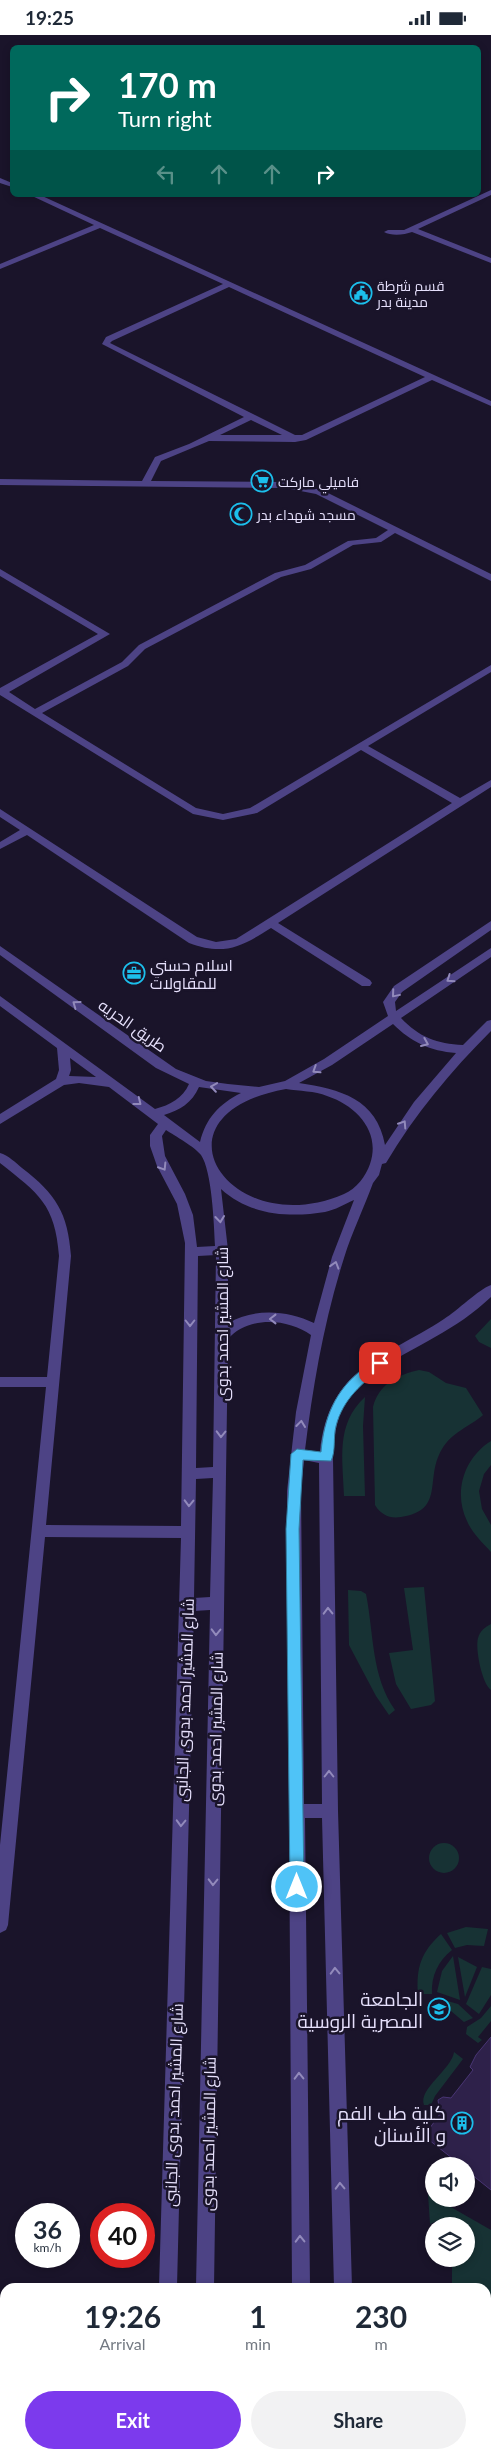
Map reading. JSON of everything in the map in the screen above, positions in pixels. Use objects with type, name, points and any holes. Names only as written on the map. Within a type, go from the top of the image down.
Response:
[{"type":"street","points":[[38,197],[491,404]]},
{"type":"street","points":[[388,232],[400,233],[412,229],[480,197]]},
{"type":"street","points":[[0,267],[100,225]]},
{"type":"street","points":[[412,229],[491,261]]},
{"type":"street","points":[[230,284],[106,341],[109,345],[295,439]]},
{"type":"street","points":[[208,438],[295,439],[307,437],[432,377]]},
{"type":"street","points":[[145,483],[158,459],[208,438],[250,417]]},
{"type":"street","points":[[0,482],[285,485],[302,487],[332,498],[491,578]]},
{"type":"street","points":[[35,713],[125,664],[142,647],[275,577],[308,567],[351,543],[376,540],[396,529]]},
{"type":"street","points":[[0,571],[105,634],[1,691],[193,811],[208,815],[231,816],[253,811],[491,668]]},
{"type":"street","points":[[361,746],[460,803]]},
{"type":"street","points":[[0,812],[204,945],[228,946],[240,942],[271,923],[490,785]]},
{"type":"street","points":[[0,846],[27,830]]},
{"type":"street","points":[[271,923],[366,983]]},
{"type":"street","points":[[466,1049],[444,1048],[424,1043],[409,1033],[393,1017],[389,1002],[394,993],[491,925]]},
{"type":"street","name":"طريق الحريه","points":[[0,950],[160,1065],[195,1083],[220,1088],[262,1089]]},
{"type":"street","points":[[286,1085],[305,1077],[491,952]]},
{"type":"street","points":[[0,1000],[206,1153]]},
{"type":"street","points":[[301,2283],[293,1529],[297,1454],[302,1412],[333,1270],[367,1183],[417,1103],[491,1024]]},
{"type":"street","points":[[61,1081],[65,1070],[63,1047]]},
{"type":"street","points":[[0,1120],[61,1081],[97,1080],[114,1084]]},
{"type":"street","points":[[153,1113],[179,1105],[190,1095],[195,1083]]},
{"type":"street","points":[[367,1183],[353,1195],[316,1209],[295,1211],[274,1209],[254,1204],[222,1184],[212,1171],[206,1153],[209,1131],[222,1111],[240,1098],[262,1089],[286,1085],[307,1086],[327,1090],[346,1097],[361,1108],[373,1121],[380,1135],[382,1151],[378,1166]]},
{"type":"street","name":"شارع المشير احمد بدوى الجانبى","points":[[166,1123],[156,1135],[156,1153],[176,1187],[186,1212],[190,1252],[190,1474],[168,2283]]},
{"type":"street","points":[[0,1157],[44,1191],[58,1210],[65,1233],[65,1256],[0,1925]]},
{"type":"street","name":"شارع المشير احمد بدوى","points":[[205,2283],[220,1473],[222,1250],[219,1210],[212,1171]]},
{"type":"street","points":[[190,1252],[222,1250]]},
{"type":"street","points":[[343,2283],[330,1811],[326,1458],[329,1427],[339,1402],[356,1381],[380,1363],[449,1322],[491,1290]]},
{"type":"street","points":[[221,1338],[230,1327],[252,1319],[295,1320],[308,1325],[318,1333]]},
{"type":"street","points":[[0,1382],[53,1382]]},
{"type":"street","points":[[297,1454],[326,1458]]},
{"type":"street","points":[[190,1474],[220,1473]]},
{"type":"street","points":[[38,1531],[188,1532]]},
{"type":"street","points":[[187,1605],[217,1603]]},
{"type":"street","points":[[296,1811],[330,1811]]},
{"type":"green space","points":[[491,1319],[491,1348],[479,1342],[475,1336]]},
{"type":"green space","points":[[419,1370],[429,1372],[446,1383],[466,1388],[483,1415],[451,1438],[442,1449],[434,1471],[432,1492],[424,1508],[401,1517],[390,1517],[383,1514],[375,1505],[373,1407],[380,1392],[390,1382]]},
{"type":"green space","points":[[365,1397],[363,1426],[365,1496],[344,1496],[342,1456],[345,1431],[355,1408]]},
{"type":"green space","points":[[491,1441],[491,1465],[484,1474],[479,1491],[482,1509],[491,1525],[491,1552],[469,1525],[463,1510],[461,1487],[468,1466],[482,1448]]},
{"type":"green space","points":[[424,1587],[435,1701],[431,1705],[411,1709],[396,1684],[389,1653],[413,1650],[404,1588]]},
{"type":"green space","points":[[348,1590],[361,1591],[366,1594],[377,1669],[387,1697],[395,1710],[389,1715],[376,1696],[349,1645]]},
{"type":"green space","points":[[491,1624],[491,1690],[482,1674],[477,1643],[481,1631]]},
{"type":"green space","points":[[444,1843],[455,1847],[459,1858],[455,1869],[444,1873],[433,1869],[429,1858],[433,1847]]},
{"type":"green space","points":[[466,1927],[488,1929],[484,1946],[467,1945],[455,1948],[447,1933]]},
{"type":"green space","points":[[441,1934],[452,1950],[436,1969],[432,1994],[418,1994],[418,1976],[421,1961],[429,1947]]},
{"type":"green space","points":[[453,1956],[460,2000],[437,1992],[442,1971]]},
{"type":"green space","points":[[458,1957],[477,1967],[465,1997]]},
{"type":"green space","points":[[482,1967],[491,1969],[491,1995],[479,2014],[466,2004]]},
{"type":"green space","points":[[437,1998],[458,2004],[473,2018],[464,2022],[451,2011],[440,2010]]},
{"type":"green space","points":[[491,2006],[491,2021],[478,2037],[482,2040],[478,2043],[466,2034],[467,2027],[481,2018]]},
{"type":"green space","points":[[454,2052],[463,2059],[435,2096],[431,2105],[424,2105],[423,2099],[426,2092],[448,2065]]},
{"type":"green space","points":[[429,2207],[451,2207],[468,2217],[430,2217]]},
{"type":"green space","points":[[475,2221],[491,2230],[491,2283],[452,2283],[452,2267],[475,2267]]},
{"type":"building","name":"كلية طب الفم و الأسنان","points":[[491,2037],[491,2190],[475,2177],[475,2157],[451,2157],[424,2136],[440,2114],[438,2100],[443,2097],[451,2098],[473,2070],[470,2067],[476,2055]]},
{"type":"place","name":"قسم شرطة مدينة بدر","points":[[361,293]]},
{"type":"place","name":"فاميلي ماركت","points":[[262,481]]},
{"type":"place","name":"مسجد شهداء بدر","points":[[241,514]]},
{"type":"place","name":"اسلام حسني للمقاولات","points":[[134,973]]},
{"type":"place","name":"الجامعة المصرية الروسية","points":[[439,2009]]},
{"type":"place","name":"كلية طب الفم و الأسنان","points":[[462,2123]]},
{"type":"route","points":[[297,1887],[293,1529],[297,1454],[326,1458],[329,1427],[339,1402],[356,1381],[380,1363]]}]
